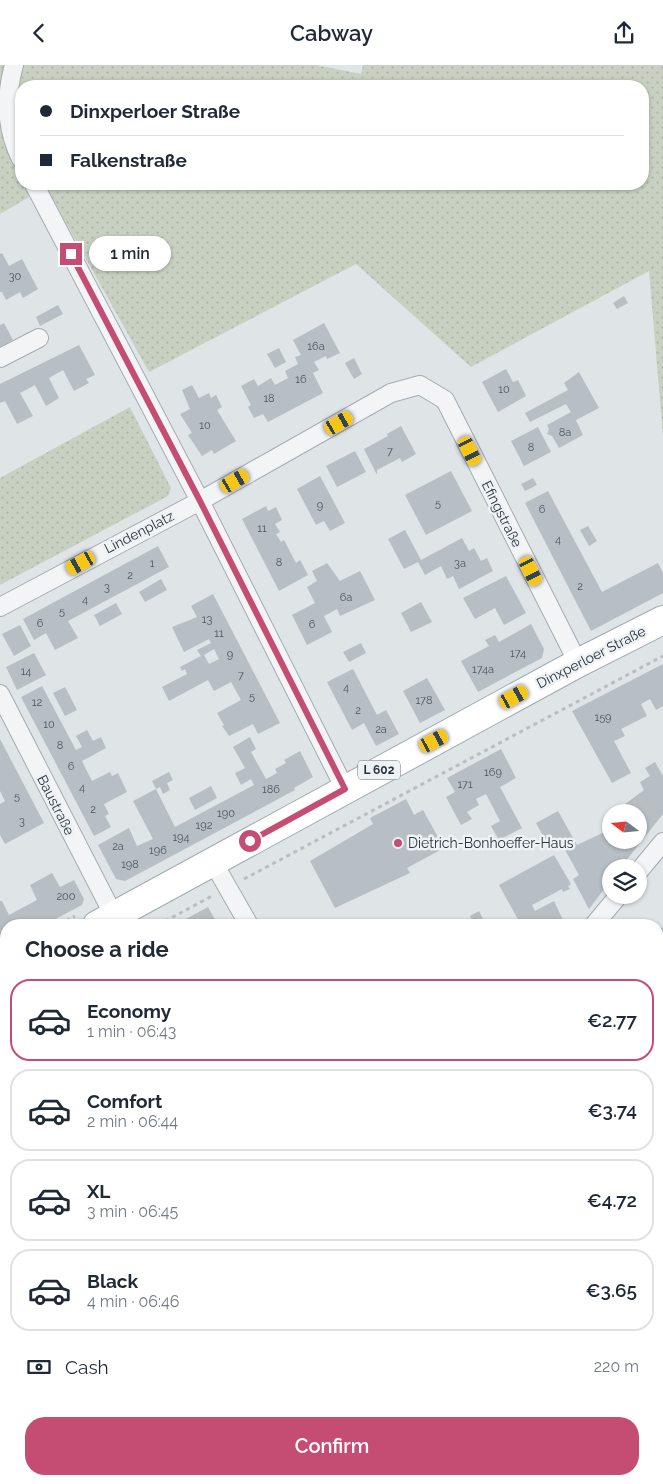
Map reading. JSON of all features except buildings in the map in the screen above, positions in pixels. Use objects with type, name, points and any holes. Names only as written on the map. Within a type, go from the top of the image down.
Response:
[{"type":"main road","name":"Dinxperloer Straße","points":[[108,919],[578,663],[663,620]]},
{"type":"street","points":[[14,65],[6,111],[15,147]]},
{"type":"street","points":[[37,190],[200,501],[345,789]]},
{"type":"street","points":[[0,358],[39,338]]},
{"type":"street","name":"Efingstraße","points":[[200,501],[391,393],[420,385],[444,400],[578,663]]},
{"type":"street","name":"Lindenplatz","points":[[0,607],[200,501]]},
{"type":"street","name":"Baustraße","points":[[0,694],[106,919]]},
{"type":"street","points":[[647,861],[663,842]]},
{"type":"street","points":[[213,862],[246,919]]},
{"type":"street","points":[[599,919],[611,904]]},
{"type":"path","points":[[169,919],[663,656]]},
{"type":"green space","points":[[0,65],[316,65],[361,74],[363,65],[663,65],[663,435],[649,271],[471,367],[356,264],[149,372],[48,190],[649,190],[649,80],[15,80],[15,190],[41,190],[0,214]]},
{"type":"green space","points":[[130,407],[171,488],[168,496],[0,585],[0,478]]},
{"type":"place","name":"Dietrich-Bonhoeffer-Haus","points":[[398,843]]},
{"type":"route","points":[[71,254],[200,501],[330,763],[345,789],[250,841]]}]
